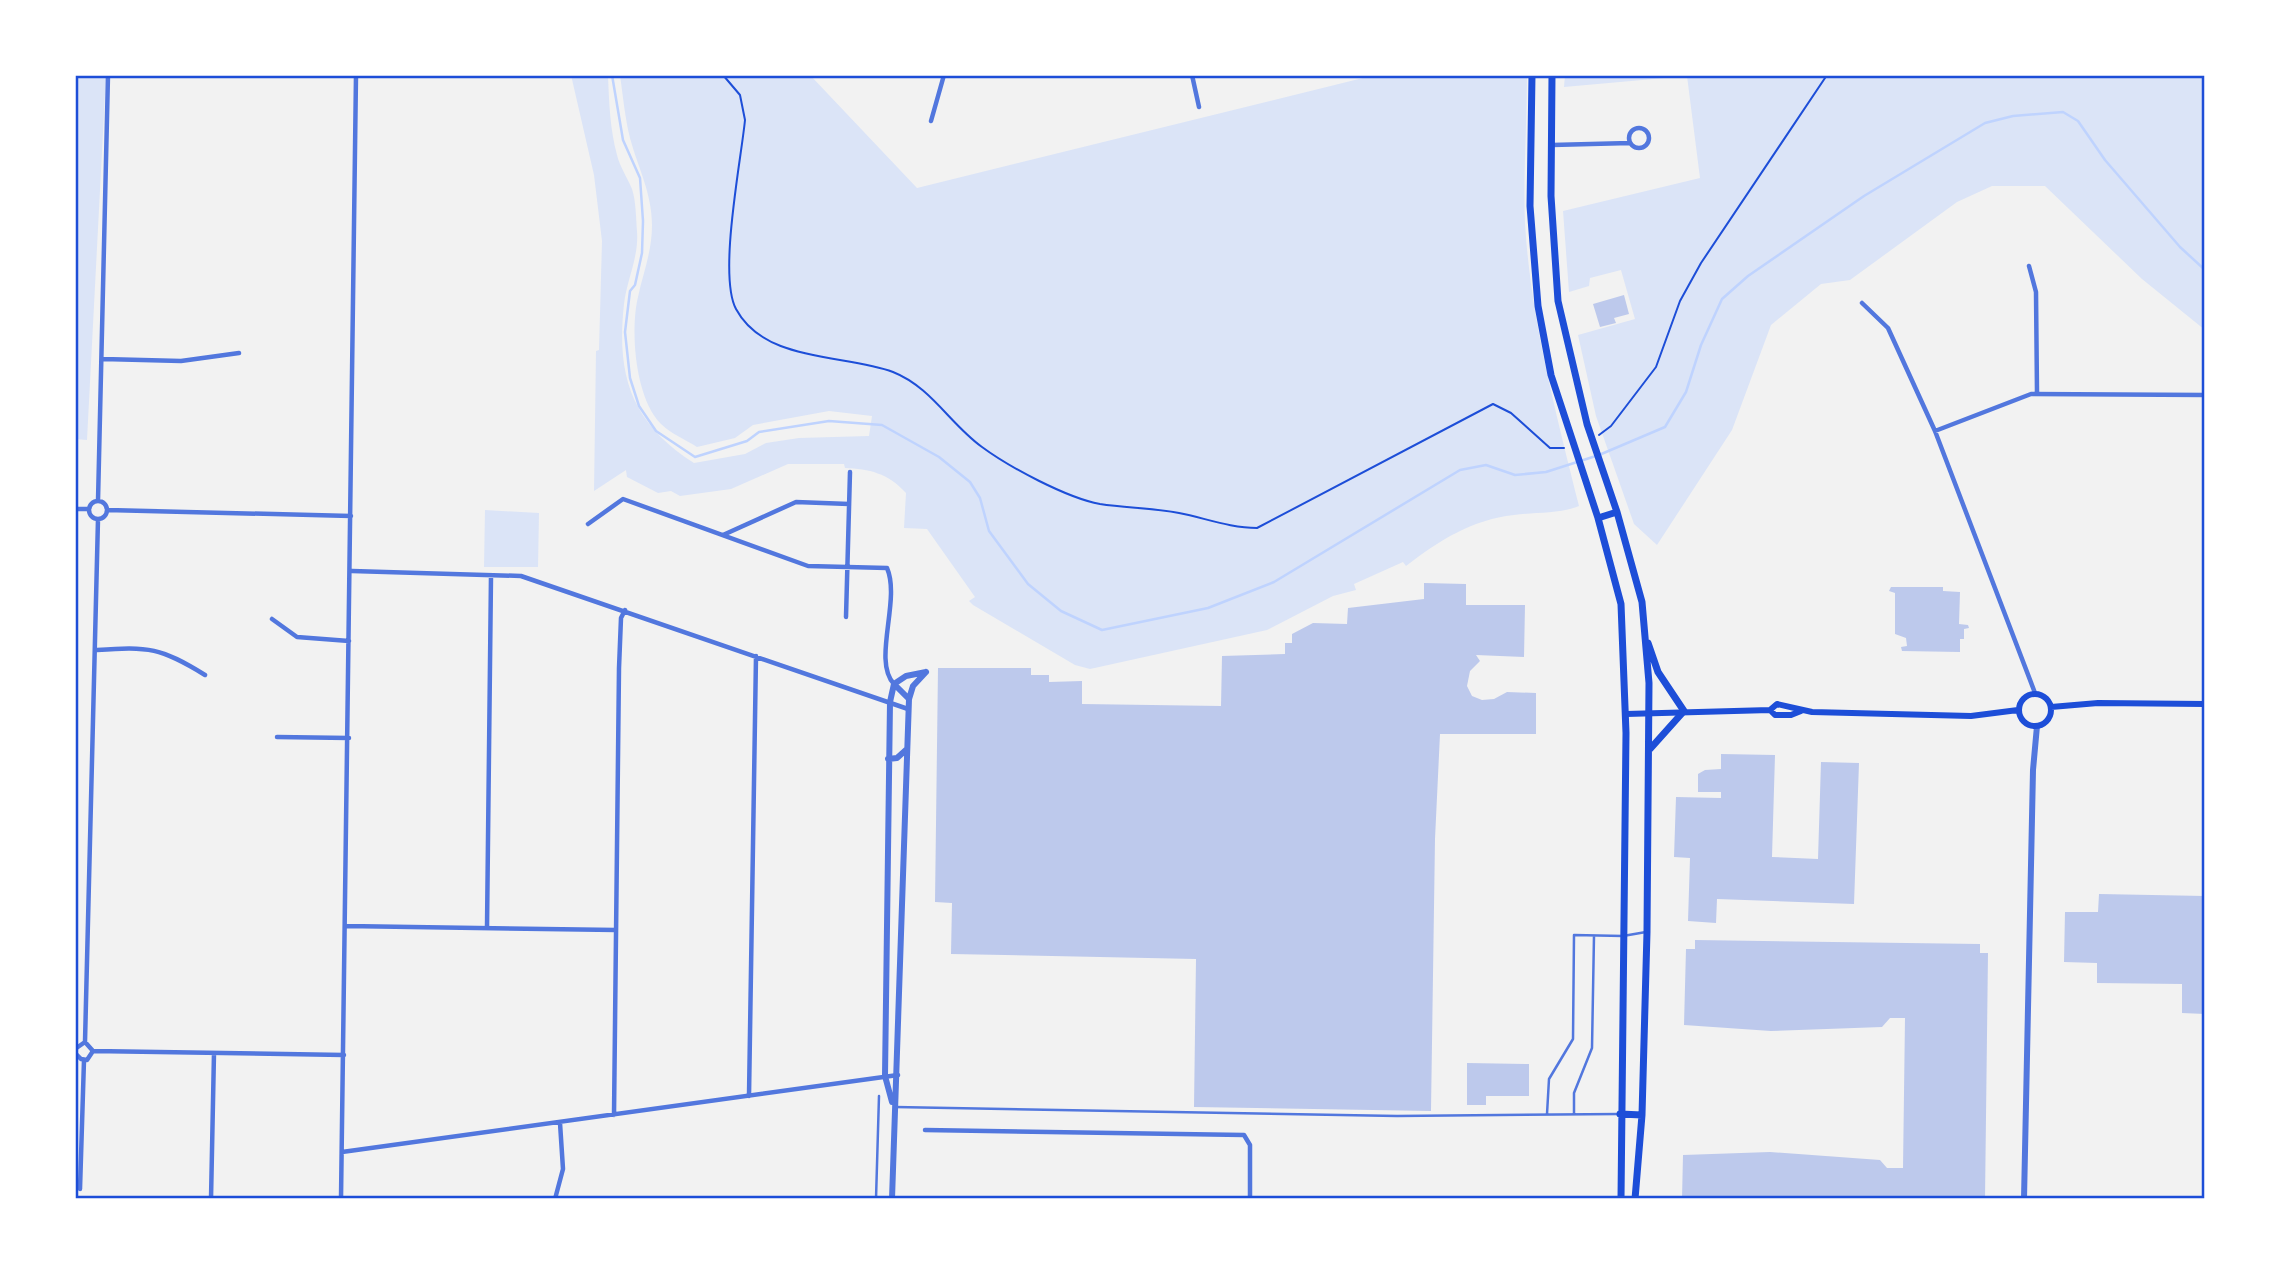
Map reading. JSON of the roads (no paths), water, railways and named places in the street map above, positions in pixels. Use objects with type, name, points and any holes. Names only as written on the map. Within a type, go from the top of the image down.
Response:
[{"type":"main road","points":[[1532,75],[1532,257],[1538,306],[1551,374],[1598,518],[1621,604],[1626,714],[1621,1199]]},
{"type":"main road","points":[[1552,75],[1555,276],[1587,424],[1617,512],[1642,602],[1645,634],[1650,750],[1642,1115],[1636,1199]]},
{"type":"main road","points":[[1598,518],[1617,512]]},
{"type":"main road","points":[[1645,634],[1658,672],[1684,711]]},
{"type":"main road","points":[[2035,693],[2047,699],[2051,708],[2049,718],[2037,726],[2026,724],[2018,710],[2022,699],[2035,693]]},
{"type":"main road","points":[[2051,708],[2098,703],[2205,704]]},
{"type":"main road","points":[[1626,714],[1770,709],[1776,704],[1791,705],[1801,711],[1971,716],[2018,710]]},
{"type":"main road","points":[[1650,750],[1684,711]]},
{"type":"main road","points":[[1620,1114],[1642,1115]]},
{"type":"street","points":[[75,509],[89,509],[98,501],[108,75]]},
{"type":"street","points":[[341,1199],[357,75]]},
{"type":"street","points":[[1192,75],[1199,107]]},
{"type":"street","points":[[931,121],[942,76]]},
{"type":"street","points":[[1551,145],[1630,143],[1636,148],[1646,146],[1648,133],[1643,128],[1633,129],[1629,134],[1630,143]]},
{"type":"street","points":[[2029,266],[2036,292],[2037,393]]},
{"type":"street","points":[[1862,303],[1888,328],[1935,431],[2035,693]]},
{"type":"street","points":[[103,359],[181,360],[239,353]]},
{"type":"street","points":[[1935,431],[2037,393],[2205,395]]},
{"type":"street","points":[[846,617],[850,472]]},
{"type":"street","points":[[588,524],[623,499],[808,566],[881,565],[890,573],[886,669],[894,684],[909,699]]},
{"type":"street","points":[[98,501],[106,505],[107,510]]},
{"type":"street","points":[[722,535],[796,502],[849,503]]},
{"type":"street","points":[[89,509],[92,517],[98,519]]},
{"type":"street","points":[[344,1055],[93,1051],[85,1042],[97,650],[98,519],[107,510],[351,516]]},
{"type":"street","points":[[352,571],[522,576],[908,709]]},
{"type":"street","points":[[487,928],[491,575]]},
{"type":"street","points":[[614,1115],[619,668],[621,618],[625,610]]},
{"type":"street","points":[[272,619],[297,636],[349,641]]},
{"type":"street","points":[[97,650],[132,648],[168,652],[205,675]]},
{"type":"street","points":[[749,1096],[756,656]]},
{"type":"street","points":[[892,1199],[908,709],[913,686],[926,672],[906,676],[894,684],[890,702],[885,1076],[894,1107]]},
{"type":"street","points":[[2024,1199],[2033,770],[2037,726]]},
{"type":"street","points":[[277,737],[348,738]]},
{"type":"street","points":[[888,759],[897,758],[907,749]]},
{"type":"street","points":[[346,926],[616,930]]},
{"type":"street","points":[[80,1189],[84,1060],[75,1051],[85,1042]]},
{"type":"street","points":[[84,1060],[91,1056],[93,1051]]},
{"type":"street","points":[[211,1199],[214,1053]]},
{"type":"street","points":[[342,1152],[898,1075]]},
{"type":"street","points":[[555,1199],[563,1169],[560,1123]]},
{"type":"street","points":[[925,1130],[1244,1136],[1250,1145],[1250,1199]]},
{"type":"lane","points":[[1547,1114],[1549,1079],[1573,1039],[1574,934],[1623,936],[1647,932]]},
{"type":"lane","points":[[1574,1114],[1575,1091],[1592,1048],[1594,935]]},
{"type":"lane","points":[[876,1199],[878,1096]]},
{"type":"lane","points":[[894,1107],[1396,1116],[1620,1114]]},
{"type":"waterway","points":[[612,75],[623,140],[640,178],[643,221],[642,253],[635,285],[630,291],[625,332],[630,378],[639,406],[656,431],[695,457],[747,441],[759,432],[829,421],[882,425],[939,457],[970,482],[980,498],[989,531],[1028,584],[1061,611],[1102,630],[1208,608],[1274,582],[1460,470],[1486,465],[1515,475],[1546,472],[1599,455],[1665,427],[1686,392],[1701,345],[1722,299],[1748,276],[1864,196],[1985,123],[2013,116],[2063,112],[2078,121],[2105,160],[2180,247],[2205,270]]}]
